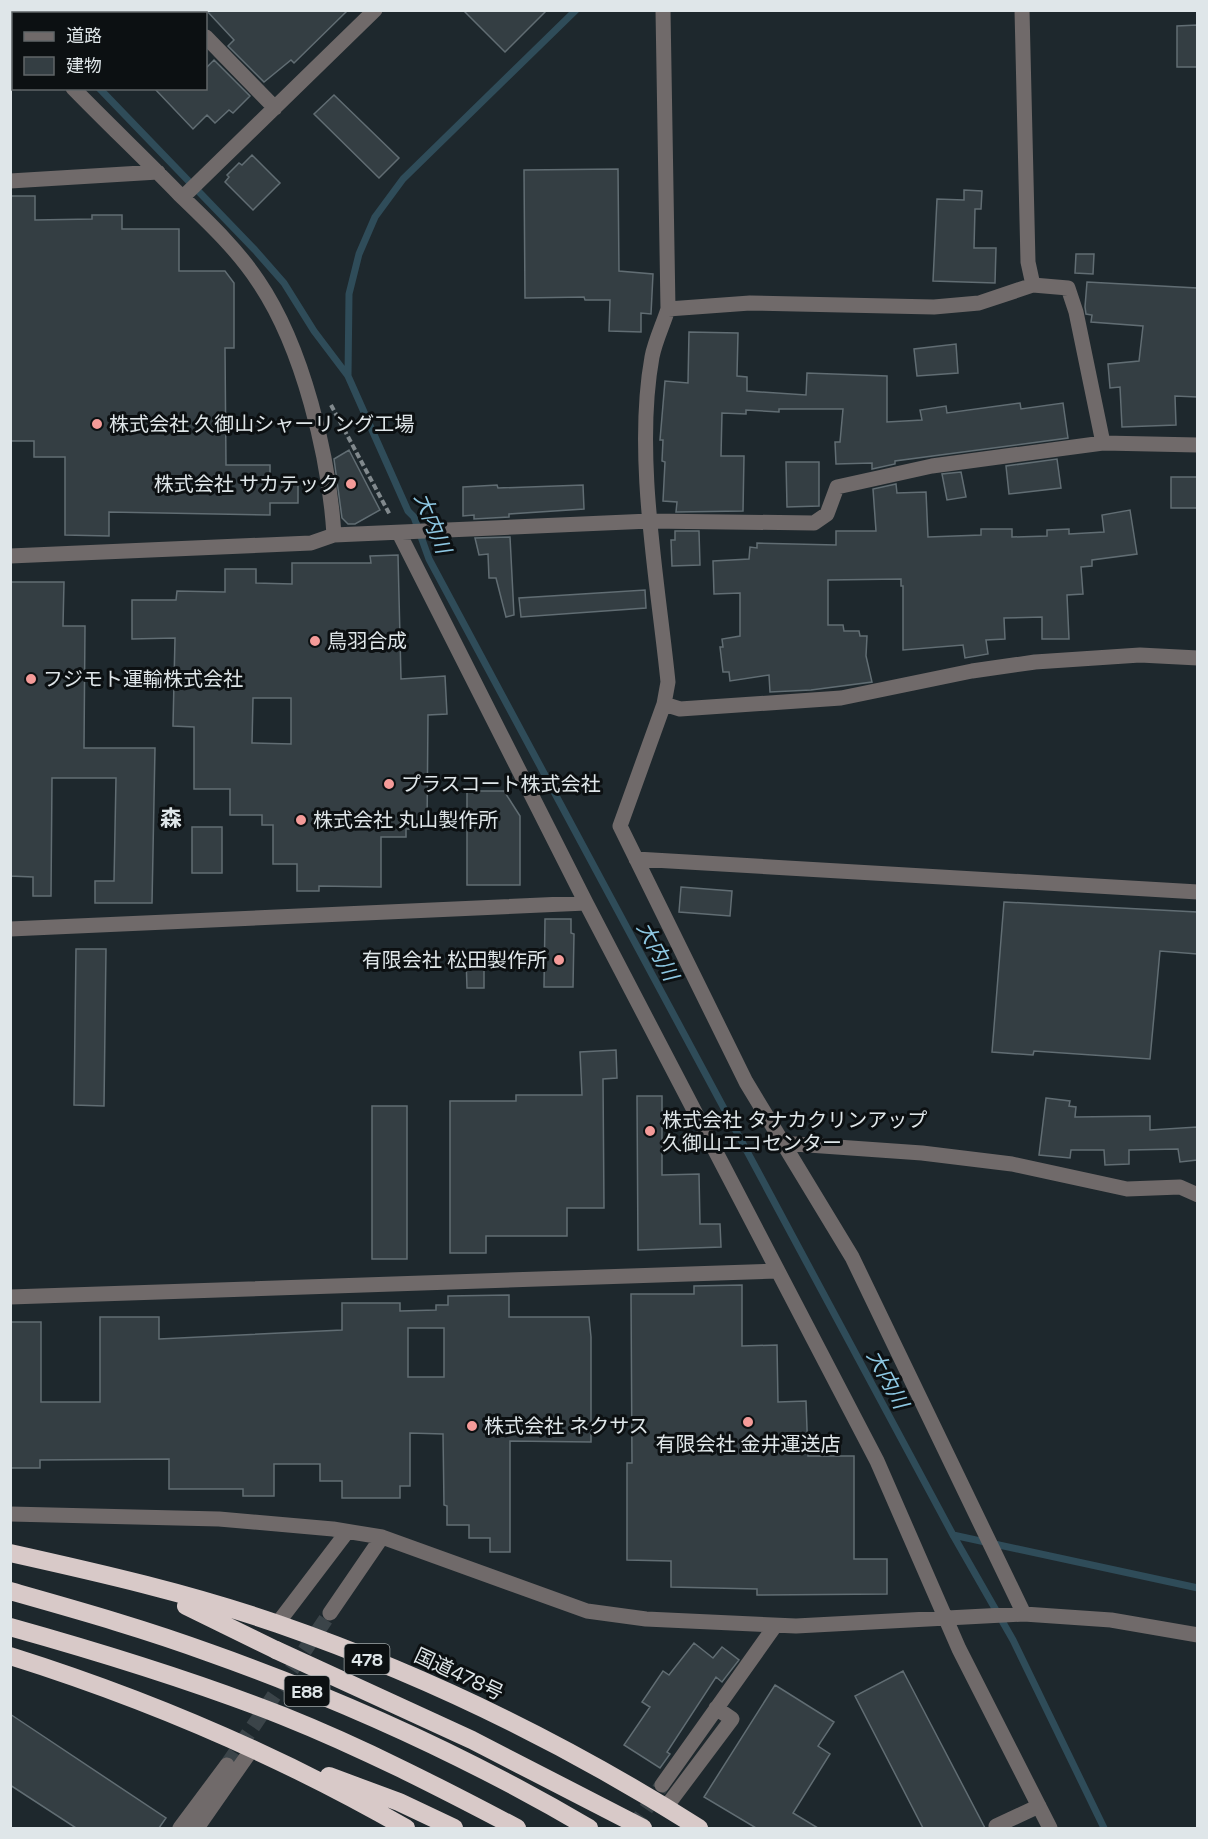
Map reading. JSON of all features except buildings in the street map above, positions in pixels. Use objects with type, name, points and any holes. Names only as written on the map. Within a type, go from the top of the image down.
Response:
[{"type":"highway","name":"国道478号","points":[[10,1553],[141,1584],[277,1624],[389,1667],[498,1717],[666,1807],[699,1828]]},
{"type":"highway","points":[[141,1584],[276,1650],[472,1740],[643,1828]]},
{"type":"highway","name":"E88","points":[[10,1591],[210,1652],[303,1689],[399,1730],[589,1828]]},
{"type":"highway","name":"E88","points":[[10,1627],[183,1679],[285,1717],[373,1755],[517,1828]]},
{"type":"highway","points":[[10,1656],[102,1688],[252,1749],[399,1802],[454,1828]]},
{"type":"highway","points":[[252,1749],[406,1828]]},
{"type":"street","points":[[183,197],[375,10]]},
{"type":"street","points":[[663,10],[668,309],[652,356],[646,409],[650,521],[668,682],[664,704],[620,826],[746,1082],[780,1143],[852,1257],[1024,1614]]},
{"type":"street","points":[[1022,10],[1028,262],[1033,285]]},
{"type":"street","points":[[207,38],[275,108]]},
{"type":"street","points":[[75,90],[210,224],[258,280],[285,328],[301,372],[322,453],[334,535]]},
{"type":"street","points":[[10,181],[158,172]]},
{"type":"street","points":[[668,309],[750,303],[934,307],[979,303],[1033,285],[1068,288],[1076,312],[1103,443]]},
{"type":"street","points":[[10,556],[310,543],[334,535],[451,529],[650,521],[814,523],[827,514],[837,487],[932,466],[1103,443],[1197,445]]},
{"type":"street","points":[[403,532],[586,903],[877,1461],[944,1618],[1050,1828]]},
{"type":"street","points":[[664,704],[681,709],[841,698],[972,671],[1035,662],[1140,655],[1197,658]]},
{"type":"street","points":[[636,859],[1197,892]]},
{"type":"street","points":[[10,929],[586,903]]},
{"type":"street","points":[[780,1143],[922,1154],[1012,1164],[1126,1189],[1180,1187],[1197,1195]]},
{"type":"street","points":[[10,1298],[777,1271]]},
{"type":"street","points":[[10,1514],[219,1519],[382,1537],[587,1611],[646,1620],[775,1626],[1024,1614],[1110,1620],[1197,1635]]},
{"type":"street","points":[[277,1624],[347,1532]]},
{"type":"street","points":[[330,1613],[382,1537]]},
{"type":"street","points":[[662,1785],[775,1626]]},
{"type":"street","points":[[666,1807],[732,1719],[716,1708]]},
{"type":"street","points":[[197,1828],[252,1749]]},
{"type":"street","points":[[180,1828],[227,1765]]},
{"type":"street","points":[[996,1826],[1039,1806]]},
{"type":"path","points":[[327,396],[403,532]]},
{"type":"waterway","points":[[348,376],[349,294],[359,254],[375,217],[403,179],[576,10]]},
{"type":"waterway","name":"大内川","points":[[101,90],[284,283],[314,331],[348,376],[408,511],[414,517],[429,559],[953,1535],[1013,1640],[1104,1828]]},
{"type":"waterway","points":[[953,1535],[1198,1588]]},
{"type":"tunnel","points":[[227,1765],[330,1613]]},
{"type":"tunnel","points":[[633,1828],[662,1785]]},
{"type":"place","name":"株式会社 久御山シャーリング工場","points":[[97,424]]},
{"type":"place","name":"株式会社 サカテック","points":[[351,484]]},
{"type":"place","name":"鳥羽合成","points":[[315,641]]},
{"type":"place","name":"フジモト運輸株式会社","points":[[31,679]]},
{"type":"place","name":"プラスコート株式会社","points":[[389,784]]},
{"type":"place","name":"株式会社 丸山製作所","points":[[301,820]]},
{"type":"place","name":"有限会社 松田製作所","points":[[559,960]]},
{"type":"place","name":"株式会社 タナカクリンアップ 久御山エコセンター","points":[[650,1131]]},
{"type":"place","name":"有限会社 金井運送店","points":[[748,1422]]},
{"type":"place","name":"株式会社 ネクサス","points":[[472,1426]]},
{"type":"district","name":"森","points":[[171,818]]}]
